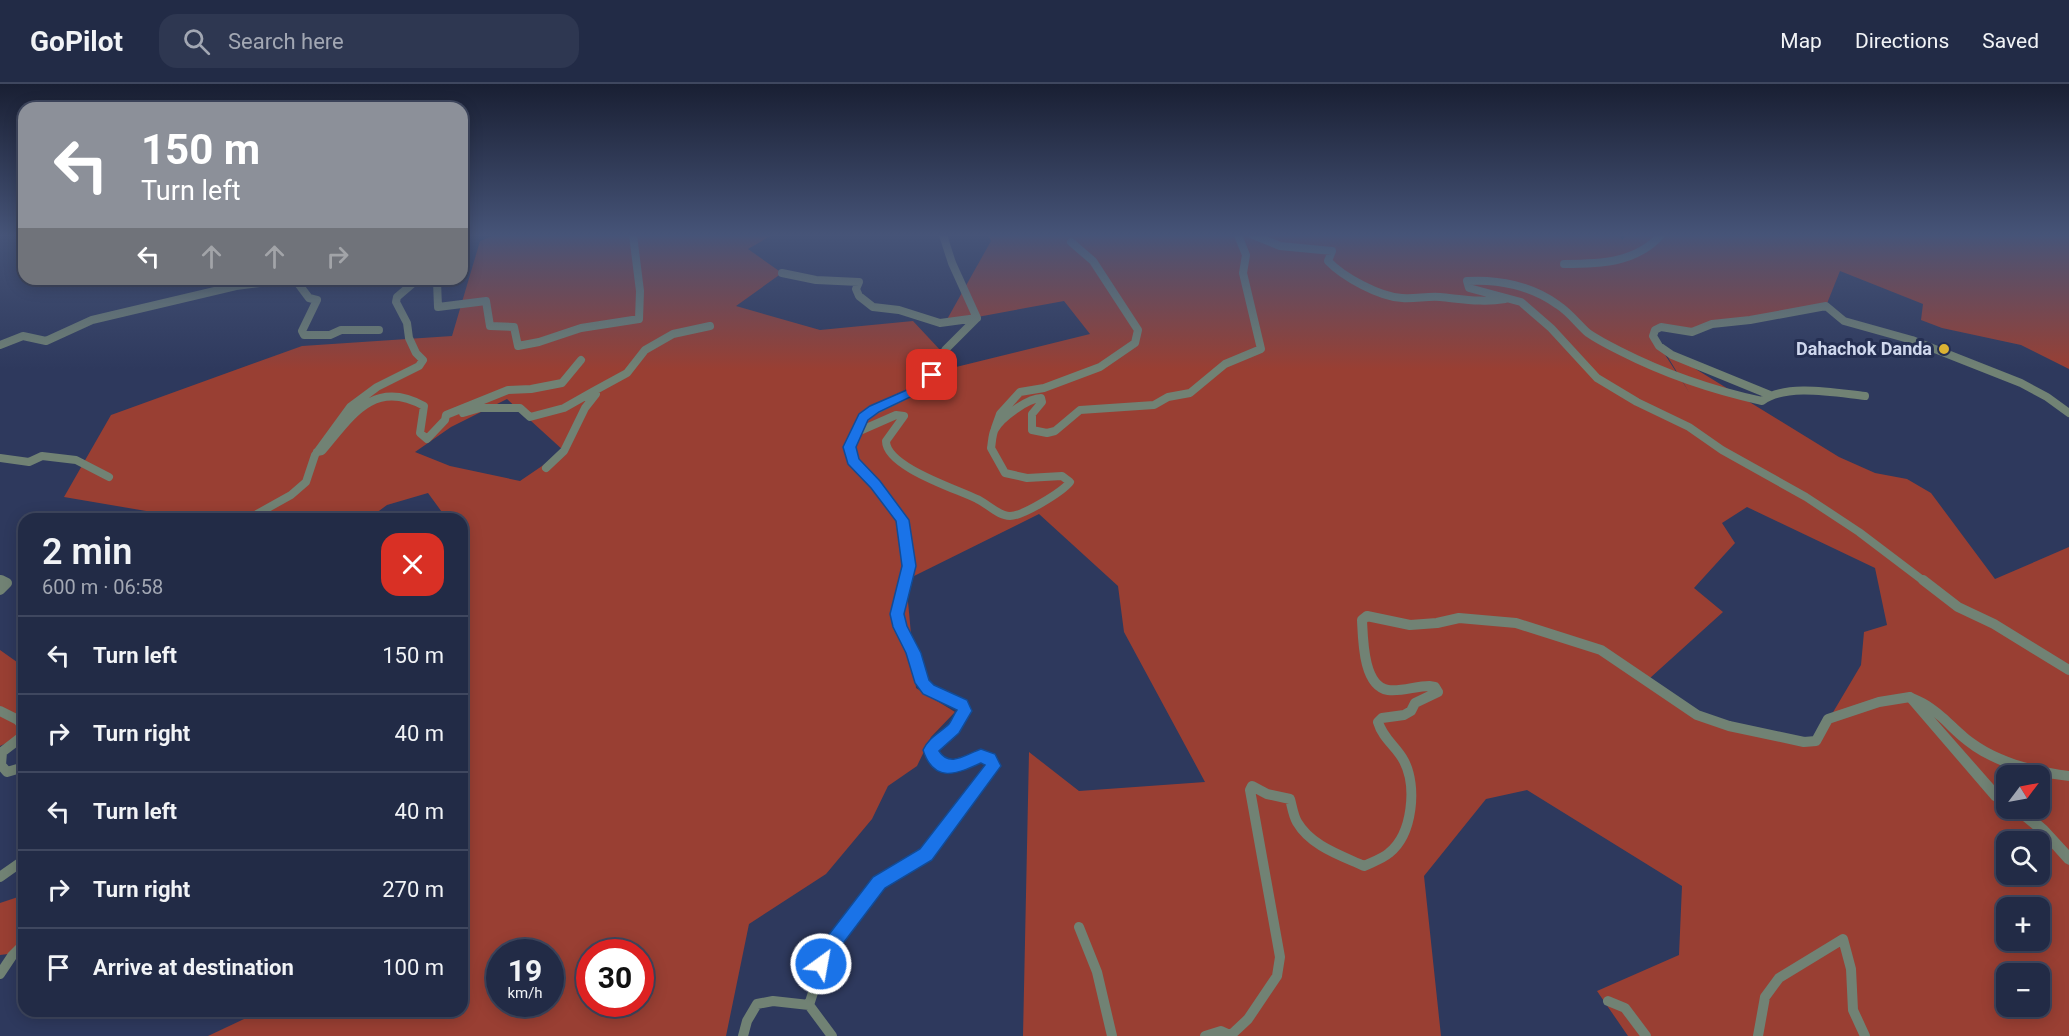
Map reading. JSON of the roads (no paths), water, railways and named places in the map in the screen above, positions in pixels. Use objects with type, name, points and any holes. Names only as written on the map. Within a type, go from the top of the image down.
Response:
[{"type":"street","points":[[437,285],[438,307],[486,302],[490,326],[514,327],[515,344],[524,346],[551,339],[572,330],[639,319],[641,314],[639,279]]},
{"type":"street","points":[[816,279],[859,282],[856,289],[859,296],[873,307],[899,310],[940,323],[977,318]]},
{"type":"street","points":[[961,279],[977,318]]},
{"type":"street","points":[[855,433],[896,415],[904,416],[902,423],[887,437],[888,452],[914,471],[964,492],[1002,514],[1010,516],[1017,513],[1067,486],[1070,482],[1062,476],[1027,478],[1005,473],[991,448],[1000,414],[1020,392],[1044,388],[1100,367],[1135,342],[1138,330],[1104,279]]},
{"type":"street","points":[[995,429],[1010,418],[1022,403],[1036,397],[1041,398],[1042,402],[1034,408],[1030,417],[1032,430],[1038,432],[1055,431],[1080,410],[1154,405],[1168,397],[1190,393],[1225,364],[1261,349],[1245,279]]},
{"type":"street","points":[[1353,279],[1400,298],[1424,296],[1478,302],[1511,298]]},
{"type":"street","points":[[1865,396],[1810,390],[1770,395],[1762,401],[1745,399],[1673,375],[1602,341],[1589,333],[1559,305],[1534,291],[1516,285],[1480,280],[1467,281],[1469,288],[1481,293],[1521,302],[1551,328],[1597,378],[1636,402],[1689,427],[1722,450],[1806,497],[1859,532],[1958,607],[1994,624],[2069,670]]},
{"type":"street","points":[[0,345],[23,336],[46,341],[92,320],[244,285]]},
{"type":"street","points":[[302,285],[309,298],[317,300],[304,324],[302,331],[304,335],[330,335],[341,330],[379,330]]},
{"type":"street","points":[[258,513],[300,489],[306,482],[317,452],[350,407],[377,387],[419,366],[423,360],[416,353],[409,338],[407,323],[396,302],[397,297],[411,285]]},
{"type":"street","points":[[1770,395],[1672,355],[1659,346],[1653,336],[1656,330],[1661,327],[1692,332],[1712,324],[1750,320],[1826,306],[1844,321],[1912,340],[2021,382],[2069,413]]},
{"type":"street","points":[[809,1005],[826,952],[879,883],[926,854],[993,766],[990,759],[981,756],[954,767],[943,766],[934,758],[931,750],[939,740],[954,729],[964,711],[962,705],[929,689],[922,683],[914,653],[900,627],[897,614],[909,566],[903,520],[876,484],[853,460],[850,447],[863,417],[874,409],[922,386],[932,375],[938,360],[950,344],[977,318]]},
{"type":"street","points":[[317,452],[322,451],[347,421],[367,402],[394,396],[417,401],[424,406],[420,433],[427,439],[446,420],[480,408],[520,408],[530,417],[557,411],[568,406],[584,393],[594,391],[627,373],[645,350],[674,334],[710,326]]},
{"type":"street","points":[[446,420],[446,416],[454,411],[508,390],[531,389],[562,383],[581,360]]},
{"type":"street","points":[[546,468],[564,451],[575,432],[584,405],[596,394],[594,391]]},
{"type":"street","points":[[0,458],[29,462],[40,456],[76,460],[109,477]]},
{"type":"street","points":[[0,580],[7,583],[0,590]]},
{"type":"street","points":[[1205,1036],[1221,1031],[1230,1035],[1248,1019],[1277,976],[1280,957],[1250,790],[1252,786],[1256,785],[1269,795],[1290,799],[1295,820],[1305,832],[1322,847],[1364,866],[1391,852],[1402,837],[1409,812],[1410,780],[1400,754],[1381,736],[1378,722],[1382,718],[1404,715],[1411,711],[1415,703],[1438,692],[1435,687],[1427,685],[1387,690],[1378,687],[1364,655],[1362,620],[1367,616],[1410,625],[1437,623],[1459,618],[1516,623],[1601,650],[1697,715],[1729,726],[1804,742],[1816,741],[1828,719],[1875,705],[1889,698],[1910,697],[1939,711],[1955,729],[1976,747],[1989,754],[2032,772],[2069,776]]},
{"type":"street","points":[[1910,697],[1996,796]]},
{"type":"street","points":[[0,711],[18,720]]},
{"type":"street","points":[[18,740],[2,752],[1,765],[7,772],[18,769]]},
{"type":"street","points":[[2030,819],[2043,830],[2069,859]]},
{"type":"street","points":[[0,877],[18,864]]},
{"type":"street","points":[[1079,927],[1097,972],[1112,1036]]},
{"type":"street","points":[[1758,1036],[1765,997],[1779,978],[1843,939],[1851,969],[1853,1010],[1865,1036]]},
{"type":"street","points":[[0,974],[18,950]]},
{"type":"street","points":[[742,1036],[747,1014],[757,1003],[766,1000],[809,1005],[832,1036]]},
{"type":"street","points":[[1608,1001],[1625,1008],[1646,1036]]},
{"type":"place","name":"Dahachok Danda","points":[[1944,349]]}]
